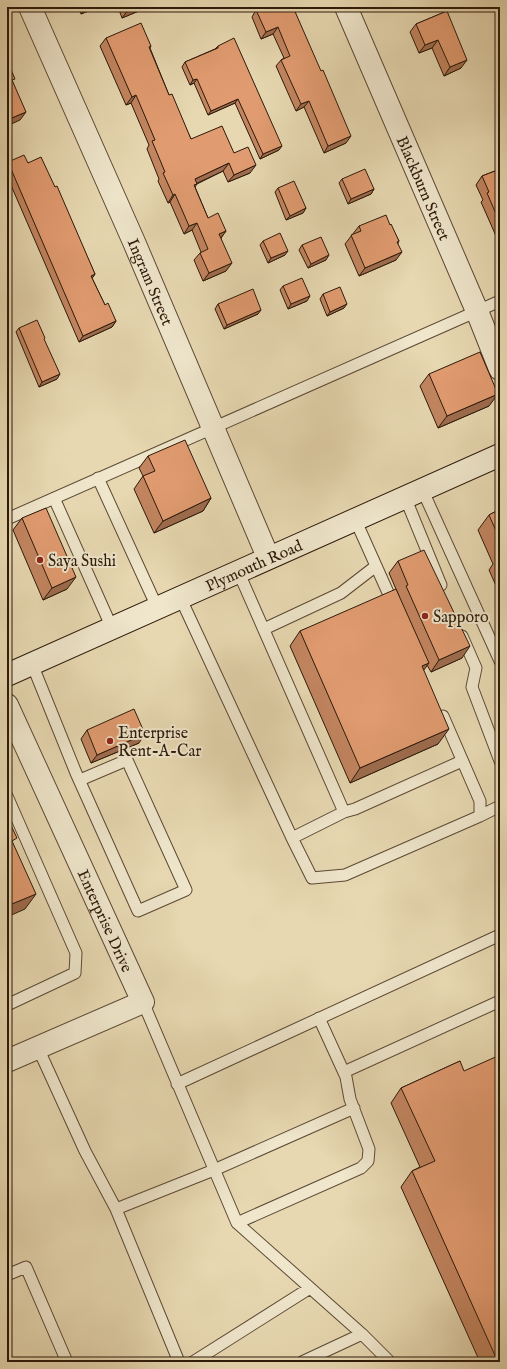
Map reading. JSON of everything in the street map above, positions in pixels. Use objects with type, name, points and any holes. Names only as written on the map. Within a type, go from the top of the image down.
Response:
[{"type":"street","name":"Ingram Street","points":[[30,7],[134,242],[268,557]]},
{"type":"street","name":"Blackburn Street","points":[[346,7],[477,311],[500,369]]},
{"type":"street","name":"Plymouth Road","points":[[7,675],[268,557],[500,455]]},
{"type":"street","name":"Enterprise Drive","points":[[7,705],[142,1002]]},
{"type":"street","points":[[7,1061],[142,1002]]},
{"type":"lane","points":[[7,519],[500,301]]},
{"type":"lane","points":[[98,478],[157,607]]},
{"type":"lane","points":[[414,493],[441,585]]},
{"type":"lane","points":[[414,493],[500,661]]},
{"type":"lane","points":[[54,498],[112,628]]},
{"type":"lane","points":[[355,519],[398,616]]},
{"type":"lane","points":[[264,629],[341,593],[376,566]]},
{"type":"lane","points":[[238,571],[344,812]]},
{"type":"lane","points":[[180,597],[312,878],[345,875],[500,806]]},
{"type":"lane","points":[[458,626],[476,668],[472,687],[500,761]]},
{"type":"lane","points":[[32,664],[80,780],[138,911],[186,890],[127,760],[80,780]]},
{"type":"lane","points":[[437,703],[480,801],[480,816]]},
{"type":"lane","points":[[292,838],[344,812],[355,809],[462,761]]},
{"type":"lane","points":[[7,796],[76,954],[75,972],[7,1005]]},
{"type":"lane","points":[[177,1084],[500,934]]},
{"type":"lane","points":[[344,1072],[500,1001]]},
{"type":"lane","points":[[142,1002],[237,1223],[362,1334],[390,1362]]},
{"type":"lane","points":[[237,1223],[361,1168],[368,1161],[369,1149],[350,1099],[344,1072],[319,1018]]},
{"type":"lane","points":[[38,1048],[85,1151],[116,1209],[179,1362]]},
{"type":"lane","points":[[116,1209],[214,1170],[354,1108]]},
{"type":"lane","points":[[7,1275],[26,1267],[67,1362]]},
{"type":"lane","points":[[193,1362],[310,1288]]},
{"type":"lane","points":[[302,1362],[362,1334]]},
{"type":"building","points":[[127,7],[135,7],[128,10]]},
{"type":"building","points":[[265,7],[293,7],[321,71],[323,70],[351,136],[328,146],[309,101],[301,104],[281,60],[290,56],[278,27],[266,32],[256,10]]},
{"type":"building","points":[[447,11],[467,60],[450,67],[438,40],[425,45],[416,24]]},
{"type":"building","points":[[141,23],[151,46],[149,47],[169,95],[172,94],[191,139],[222,126],[234,153],[248,147],[256,165],[234,175],[229,163],[195,179],[197,184],[194,185],[208,218],[218,213],[226,231],[219,234],[232,263],[209,273],[200,253],[208,249],[197,223],[189,226],[175,194],[173,195],[163,173],[165,172],[152,141],[155,140],[136,95],[132,97],[106,38]]},
{"type":"building","points":[[234,38],[282,146],[263,154],[238,99],[211,111],[197,79],[193,80],[185,62],[218,48],[218,46]]},
{"type":"building","points":[[7,60],[15,79],[12,80],[26,112],[7,120]]},
{"type":"building","points":[[24,155],[28,163],[41,157],[55,187],[57,186],[95,274],[91,276],[105,305],[108,303],[116,321],[83,336],[8,162]]},
{"type":"building","points":[[365,169],[374,189],[351,199],[342,179]]},
{"type":"building","points":[[500,169],[500,223],[487,193],[489,192],[482,176]]},
{"type":"building","points":[[294,181],[306,208],[290,216],[278,188]]},
{"type":"building","points":[[386,215],[399,241],[397,242],[402,252],[365,268],[351,235],[361,231],[359,226]]},
{"type":"building","points":[[280,233],[288,251],[271,258],[263,241]]},
{"type":"building","points":[[321,237],[329,255],[311,264],[302,245]]},
{"type":"building","points":[[7,257],[10,263],[7,264]]},
{"type":"building","points":[[302,278],[310,296],[291,304],[283,286]]},
{"type":"building","points":[[340,287],[347,304],[330,312],[323,294]]},
{"type":"building","points":[[253,289],[261,310],[227,325],[218,304]]},
{"type":"building","points":[[37,320],[60,374],[42,382],[19,328]]},
{"type":"building","points":[[480,352],[498,394],[447,416],[429,374]]},
{"type":"building","points":[[185,440],[211,498],[163,521],[143,476],[155,471],[148,456]]},
{"type":"building","points":[[46,508],[76,577],[52,588],[22,518]]},
{"type":"building","points":[[500,509],[500,540],[489,515]]},
{"type":"building","points":[[424,550],[470,646],[439,660],[406,586],[408,585],[398,561]]},
{"type":"building","points":[[396,589],[429,663],[422,666],[449,729],[360,768],[300,631]]},
{"type":"building","name":"Enterprise Rent-A-Car","points":[[134,709],[145,734],[97,755],[87,730]]},
{"type":"building","points":[[7,817],[17,838],[12,841],[36,894],[7,906]]},
{"type":"building","points":[[500,1055],[500,1362],[498,1362],[412,1171],[435,1161],[401,1088],[460,1061],[464,1071]]},
{"type":"place","name":"Saya Sushi","points":[[40,560]]},
{"type":"place","name":"Sapporo","points":[[425,616]]},
{"type":"place","name":"Enterprise Rent-A-Car","points":[[110,741]]}]
